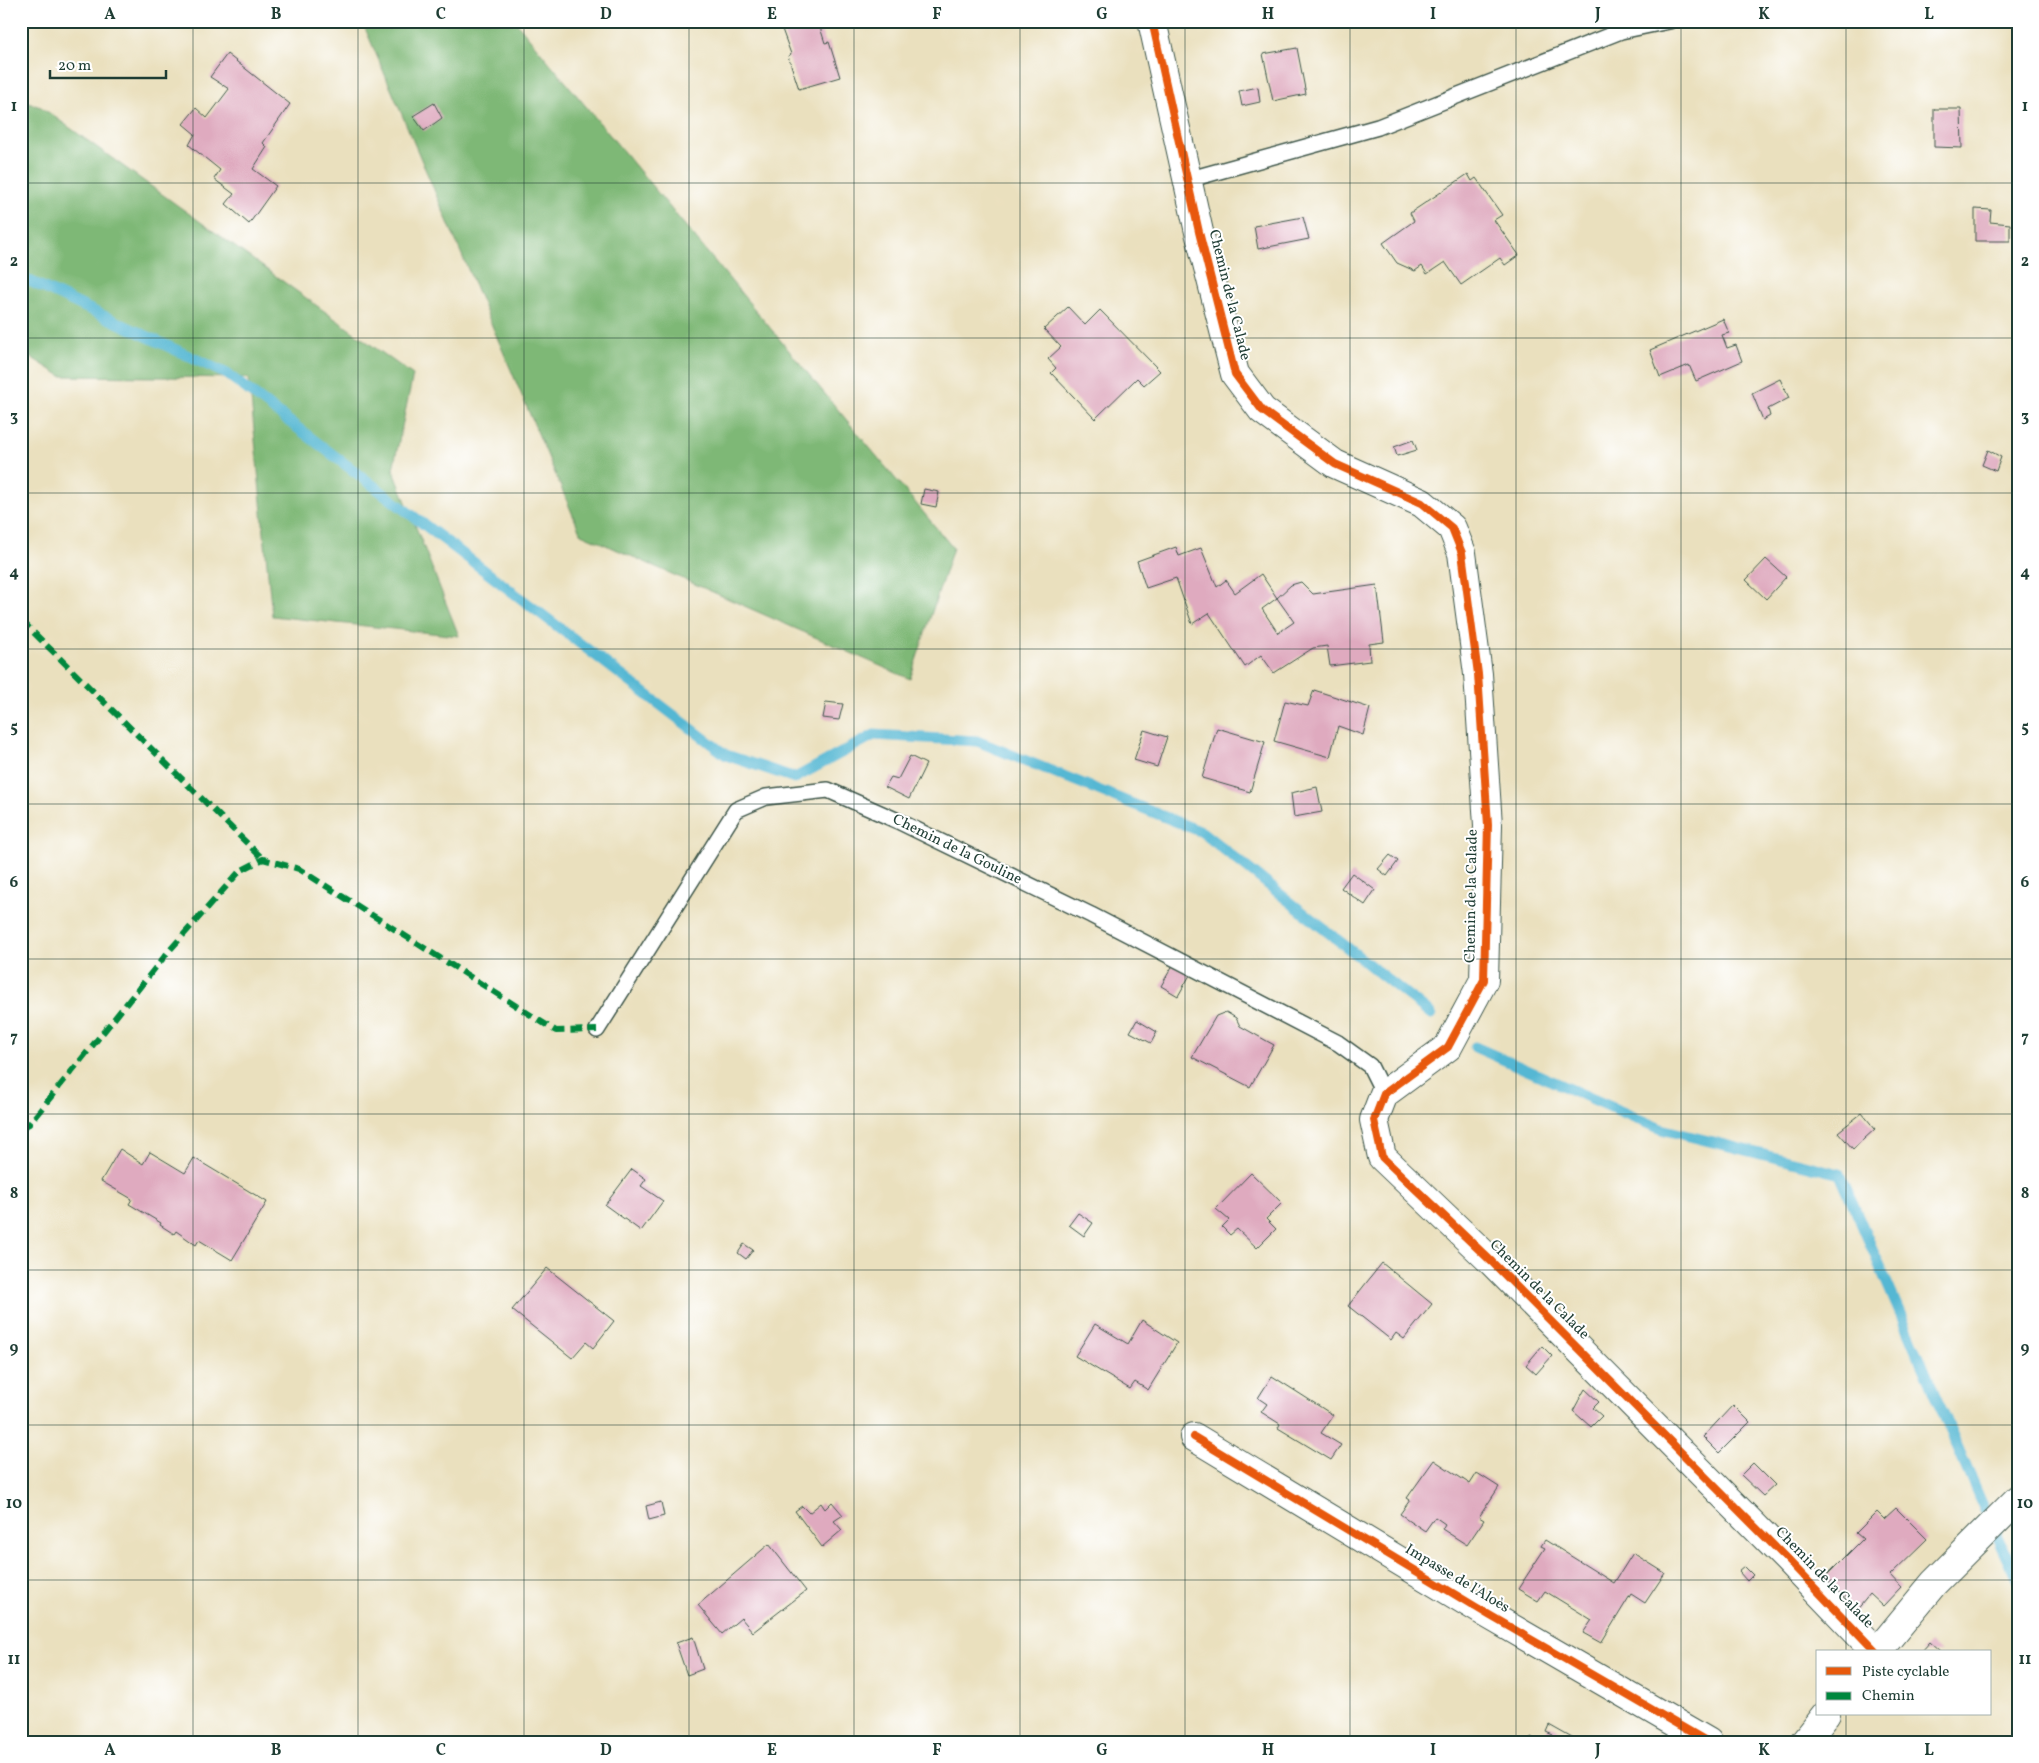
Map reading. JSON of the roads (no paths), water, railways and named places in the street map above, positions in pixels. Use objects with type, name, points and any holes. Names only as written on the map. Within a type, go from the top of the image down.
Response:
[{"type":"street","name":"Chemin de la Calade","points":[[1152,21],[1187,180],[1235,374],[1262,410],[1335,464],[1422,504],[1430,510],[1452,528],[1462,553],[1478,674],[1488,825],[1484,980],[1448,1047],[1384,1094],[1374,1120],[1382,1157],[1492,1262],[1875,1650]]},
{"type":"street","name":"Impasse de l'Aloès","points":[[1194,1436],[1489,1615],[1708,1742]]},
{"type":"street","points":[[1879,1650],[1934,1583],[2015,1502]]},
{"type":"street","points":[[1804,1742],[1824,1716]]},
{"type":"lane","points":[[1187,180],[1378,127],[1622,31],[1669,21]]},
{"type":"lane","name":"Chemin de la Gouline","points":[[597,1030],[736,810],[766,796],[828,790],[898,821],[1091,916],[1338,1043],[1370,1066],[1384,1094]]},
{"type":"waterway","points":[[21,277],[227,374],[726,755],[795,778],[874,735],[977,741],[1202,832],[1431,1014]]},
{"type":"waterway","points":[[1475,1047],[1661,1129],[1840,1174],[1980,1499],[2018,1580]]}]
